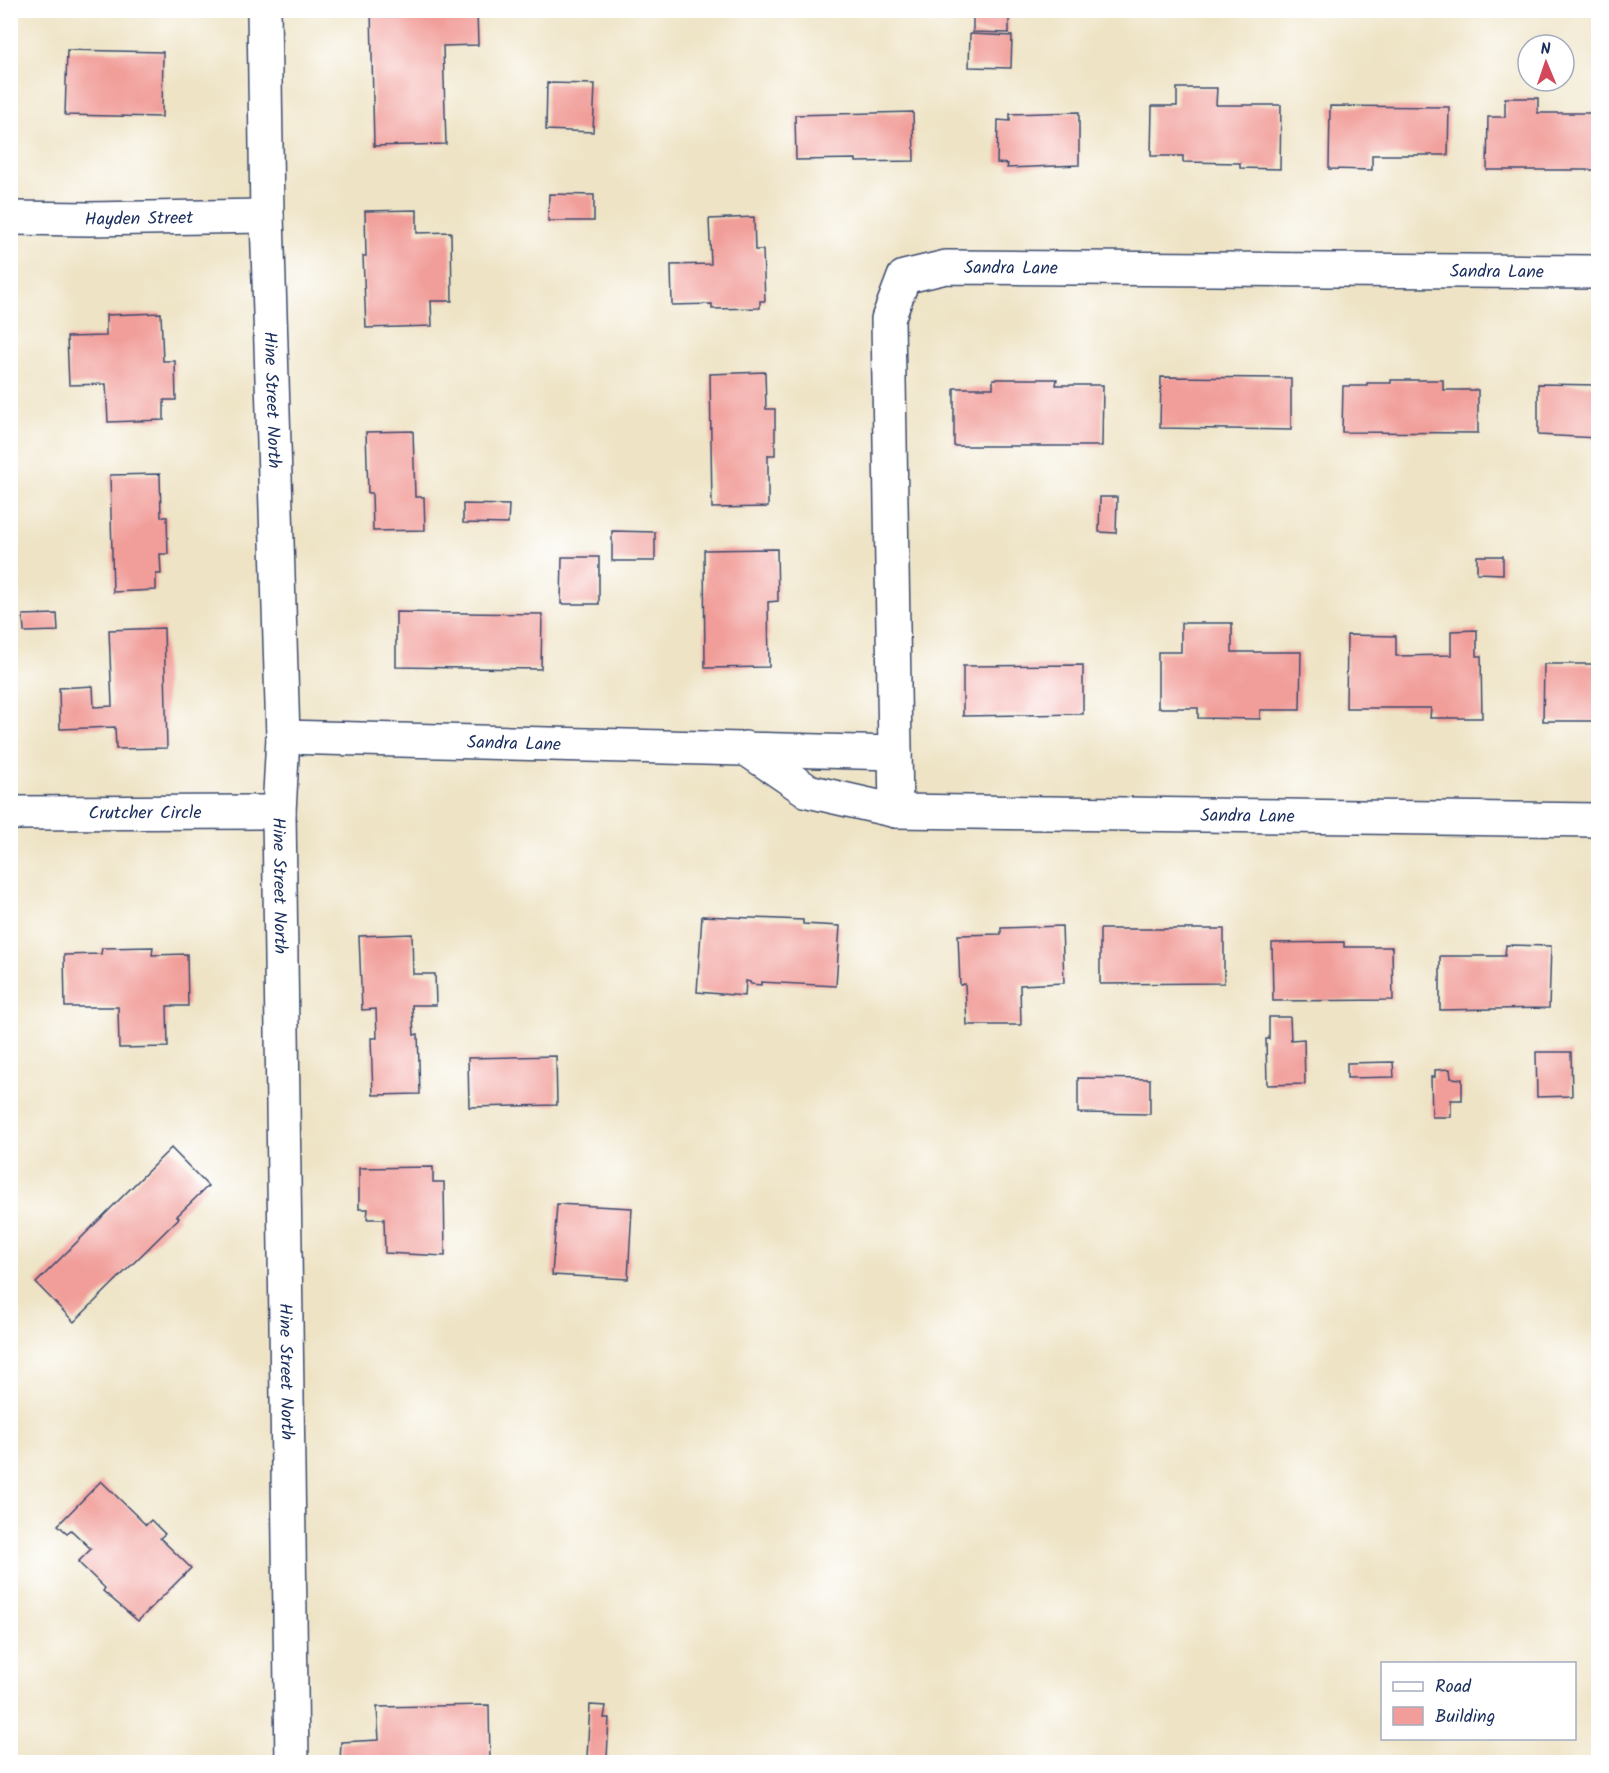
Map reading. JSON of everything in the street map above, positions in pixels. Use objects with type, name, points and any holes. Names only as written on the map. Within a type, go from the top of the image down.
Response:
[{"type":"street","name":"Hine Street North","points":[[264,10],[267,216],[283,737],[279,812],[292,1762]]},
{"type":"street","name":"Hayden Street","points":[[10,218],[267,216]]},
{"type":"street","name":"Sandra Lane","points":[[896,811],[888,319],[904,277],[946,267],[1599,272]]},
{"type":"street","name":"Sandra Lane","points":[[283,737],[895,753]]},
{"type":"street","name":"Sandra Lane","points":[[745,748],[808,791],[896,811],[1599,820]]},
{"type":"street","name":"Crutcher Circle","points":[[10,813],[279,812]]},
{"type":"building","points":[[371,10],[477,10],[478,45],[443,46],[446,144],[374,146]]},
{"type":"building","points":[[973,10],[1009,11],[1009,33],[973,32]]},
{"type":"building","points":[[970,34],[1012,36],[1011,68],[969,67]]},
{"type":"building","points":[[67,50],[163,52],[162,117],[65,115]]},
{"type":"building","points":[[547,83],[595,84],[593,132],[546,130]]},
{"type":"building","points":[[1177,88],[1217,88],[1216,105],[1281,105],[1280,169],[1240,168],[1240,163],[1183,162],[1183,156],[1151,156],[1152,106],[1177,106]]},
{"type":"building","points":[[1505,98],[1538,98],[1538,113],[1598,113],[1598,170],[1487,170],[1488,117],[1505,117]]},
{"type":"building","points":[[1330,106],[1449,107],[1448,155],[1372,155],[1372,170],[1329,169]]},
{"type":"building","points":[[913,112],[914,161],[796,160],[795,115]]},
{"type":"building","points":[[1079,112],[1079,165],[1007,168],[1008,164],[997,163],[998,120],[1010,121],[1010,114]]},
{"type":"building","points":[[549,194],[594,195],[594,221],[548,221]]},
{"type":"building","points":[[417,210],[417,233],[451,232],[452,301],[431,301],[432,326],[366,328],[363,256],[366,256],[365,211]]},
{"type":"building","points":[[754,217],[755,250],[763,250],[765,301],[760,301],[760,308],[712,309],[712,304],[672,305],[671,265],[711,264],[709,219]]},
{"type":"building","points":[[161,313],[163,361],[175,361],[176,400],[164,400],[164,420],[108,422],[106,384],[69,385],[67,337],[106,336],[106,315]]},
{"type":"building","points":[[765,372],[766,409],[775,409],[775,455],[768,455],[768,507],[712,508],[710,374]]},
{"type":"building","points":[[1161,377],[1291,378],[1291,430],[1160,428]]},
{"type":"building","points":[[993,379],[1057,379],[1056,385],[1103,385],[1102,446],[954,446],[954,388],[993,388]]},
{"type":"building","points":[[1391,380],[1443,380],[1443,390],[1478,390],[1478,433],[1342,432],[1343,386],[1391,383]]},
{"type":"building","points":[[1538,384],[1598,385],[1598,438],[1538,435]]},
{"type":"building","points":[[413,431],[415,497],[424,497],[425,530],[373,531],[372,493],[368,493],[366,432]]},
{"type":"building","points":[[160,474],[161,517],[167,517],[168,554],[160,554],[161,574],[156,574],[156,590],[113,592],[110,475]]},
{"type":"building","points":[[1100,497],[1117,497],[1116,533],[1099,532]]},
{"type":"building","points":[[463,504],[509,505],[508,524],[463,523]]},
{"type":"building","points":[[612,531],[655,532],[655,561],[612,561]]},
{"type":"building","points":[[777,549],[778,601],[768,602],[769,667],[705,668],[704,550]]},
{"type":"building","points":[[1477,556],[1503,556],[1503,574],[1477,573]]},
{"type":"building","points":[[562,557],[599,557],[599,604],[561,604]]},
{"type":"building","points":[[396,612],[542,614],[541,669],[396,667]]},
{"type":"building","points":[[57,614],[58,631],[24,632],[23,615]]},
{"type":"building","points":[[1181,623],[1232,623],[1232,652],[1301,652],[1300,710],[1260,710],[1260,719],[1198,718],[1198,708],[1158,708],[1158,652],[1181,652]]},
{"type":"building","points":[[164,628],[167,748],[116,749],[115,727],[60,729],[59,688],[93,686],[94,707],[112,706],[109,630]]},
{"type":"building","points":[[1477,630],[1477,656],[1481,656],[1482,718],[1430,718],[1431,708],[1346,708],[1347,635],[1396,636],[1396,656],[1451,655],[1451,631]]},
{"type":"building","points":[[1544,664],[1598,664],[1598,721],[1543,721]]},
{"type":"building","points":[[1083,665],[1083,714],[963,716],[963,666]]},
{"type":"building","points":[[702,916],[803,920],[803,924],[840,926],[836,986],[761,982],[761,985],[746,981],[745,996],[697,992]]},
{"type":"building","points":[[1062,926],[1064,983],[1020,985],[1021,1025],[967,1025],[965,984],[960,985],[958,935],[1001,934],[1001,928]]},
{"type":"building","points":[[1100,929],[1224,929],[1224,983],[1100,984]]},
{"type":"building","points":[[412,934],[413,974],[435,974],[436,1005],[412,1005],[414,1035],[418,1034],[420,1094],[373,1095],[371,1038],[377,1038],[376,1009],[362,1010],[359,936]]},
{"type":"building","points":[[1344,942],[1344,947],[1392,947],[1393,1000],[1273,1001],[1272,943]]},
{"type":"building","points":[[1506,945],[1551,946],[1549,1008],[1440,1010],[1440,956],[1505,956]]},
{"type":"building","points":[[153,947],[152,955],[187,954],[188,1006],[167,1006],[168,1047],[119,1048],[118,1007],[65,1007],[64,955],[101,954],[102,948]]},
{"type":"building","points":[[1269,1017],[1290,1017],[1291,1040],[1304,1039],[1305,1084],[1267,1085],[1266,1039],[1269,1039]]},
{"type":"building","points":[[1536,1052],[1571,1052],[1572,1096],[1537,1097]]},
{"type":"building","points":[[556,1056],[557,1105],[469,1107],[468,1058]]},
{"type":"building","points":[[1393,1062],[1394,1077],[1347,1078],[1347,1063]]},
{"type":"building","points":[[1450,1069],[1451,1078],[1462,1079],[1462,1100],[1451,1100],[1451,1117],[1432,1117],[1431,1077],[1435,1077],[1435,1070]]},
{"type":"building","points":[[1078,1078],[1150,1079],[1150,1114],[1078,1113]]},
{"type":"building","points":[[171,1148],[208,1186],[177,1216],[179,1218],[74,1322],[36,1283]]},
{"type":"building","points":[[433,1167],[433,1182],[444,1182],[445,1256],[385,1253],[384,1219],[367,1219],[368,1209],[359,1209],[359,1168]]},
{"type":"building","points":[[557,1204],[632,1208],[628,1279],[552,1275]]},
{"type":"building","points":[[101,1481],[146,1525],[151,1520],[165,1534],[160,1538],[191,1568],[138,1621],[103,1591],[105,1588],[78,1562],[91,1549],[71,1530],[67,1533],[58,1525]]},
{"type":"building","points":[[489,1705],[490,1762],[340,1762],[341,1742],[379,1740],[377,1707]]},
{"type":"building","points":[[590,1705],[606,1706],[604,1718],[609,1718],[607,1758],[587,1757]]}]
